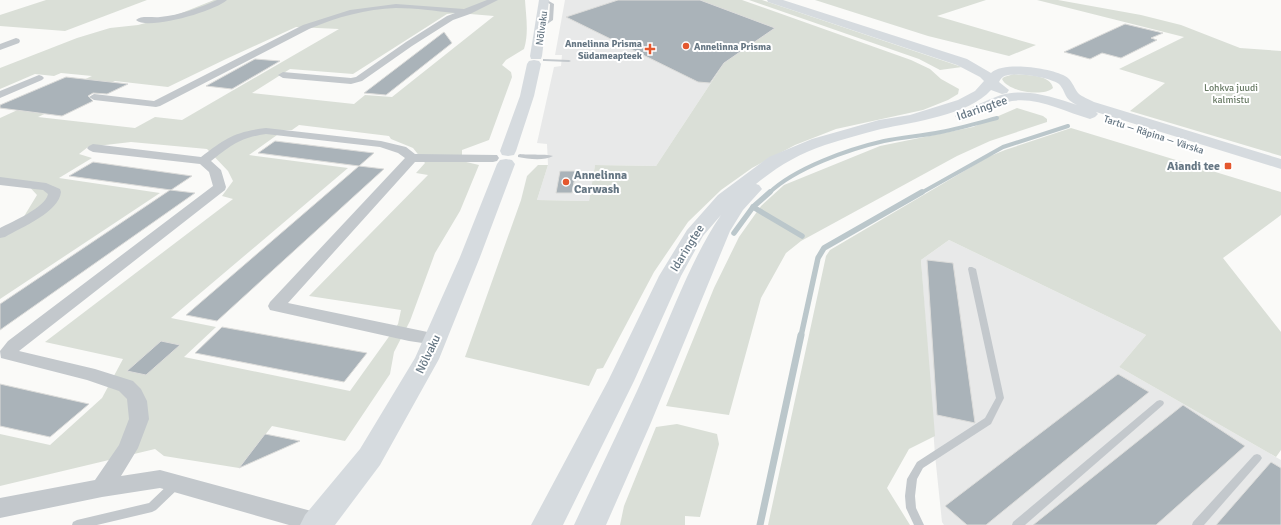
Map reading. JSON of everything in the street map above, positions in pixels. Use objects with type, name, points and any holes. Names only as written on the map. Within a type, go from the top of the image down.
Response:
[{"type":"main road","name":"Nõlvaku","points":[[317,523],[370,458],[427,359],[436,339],[470,257],[539,60],[540,28],[544,0]]},
{"type":"main road","points":[[772,0],[962,62],[986,74],[992,82]]},
{"type":"main road","points":[[792,0],[988,61],[1039,72]]},
{"type":"main road","name":"Idaringtee","points":[[546,525],[621,381],[670,276],[691,240],[708,216],[725,199],[775,161],[818,142],[842,134],[913,118],[963,103],[980,94],[998,74],[1004,72],[1039,72]]},
{"type":"main road","name":"Tartu — Räpina — Värska","points":[[1039,72],[1059,78],[1066,83],[1071,94],[1076,99],[1089,105],[1281,164]]},
{"type":"main road","name":"Tartu — Räpina — Värska","points":[[992,82],[995,86],[1004,91],[1095,115],[1281,175]]},
{"type":"main road","points":[[1026,97],[1041,97],[1063,94],[1068,87]]},
{"type":"main road","name":"Idaringtee","points":[[590,525],[652,389],[701,272],[720,231],[736,208],[758,186],[779,169],[804,157],[847,140],[882,131],[956,118],[1012,97],[1026,97]]},
{"type":"street","points":[[140,20],[177,17],[223,0]]},
{"type":"street","points":[[283,75],[351,81],[359,79],[450,18],[494,0]]},
{"type":"street","points":[[94,97],[156,104],[306,27],[321,20],[352,12],[396,6],[467,12]]},
{"type":"street","points":[[1,47],[16,41]]},
{"type":"street","points":[[0,95],[39,78]]},
{"type":"street","points":[[203,161],[231,140],[246,134],[266,131],[381,144],[402,150],[412,158],[506,157]]},
{"type":"street","points":[[93,148],[203,161],[215,170],[220,187],[14,345],[7,354],[89,374],[126,386],[134,394],[138,401],[139,419],[128,448],[102,488]]},
{"type":"street","points":[[412,158],[276,306],[409,335],[436,339]]},
{"type":"street","points":[[0,181],[46,187],[55,192],[54,199],[42,210],[0,234]]},
{"type":"street","points":[[0,508],[102,488],[160,479],[317,523]]},
{"type":"lane","points":[[539,60],[569,61]]},
{"type":"lane","points":[[506,157],[550,156]]},
{"type":"lane","points":[[919,525],[911,508],[910,496],[912,479],[920,465],[988,421],[1000,398],[972,270]]},
{"type":"lane","points":[[1017,525],[1160,403]]},
{"type":"lane","points":[[1197,525],[1257,458]]},
{"type":"lane","points":[[76,525],[152,507],[176,484]]},
{"type":"shaded area","points":[[565,0],[700,0],[775,28],[724,63],[656,166],[595,165],[589,201],[537,200],[548,165],[547,144],[537,143],[554,67],[561,66],[562,55],[555,55]]},
{"type":"shaded area","points":[[949,240],[1146,335],[1119,367],[1281,460],[1281,525],[944,525],[942,522],[935,455],[921,260]]},
{"type":"green space","points":[[46,0],[147,0],[65,31],[0,26],[0,15]]},
{"type":"green space","points":[[214,0],[525,0],[527,31],[524,49],[506,60],[502,65],[511,72],[512,77],[489,140],[462,150],[462,161],[479,165],[460,211],[435,253],[410,321],[394,352],[390,374],[345,441],[272,426],[239,468],[164,456],[155,449],[0,486],[0,434],[50,445],[102,398],[123,359],[45,342],[233,199],[222,196],[233,181],[228,171],[207,149],[131,142],[88,147],[79,154],[92,158],[59,178],[160,193],[0,299],[0,235],[20,223],[37,195],[25,182],[0,178],[0,118],[92,76],[61,73],[54,76],[35,74],[0,89],[0,68],[77,38],[110,28],[138,25],[179,14]],"holes":[[[458,13],[494,16],[392,97],[365,95],[354,104],[252,93],[290,69],[353,74],[447,14]],[[296,27],[339,29],[182,120],[155,117],[135,128],[38,117],[115,81],[168,87]],[[299,125],[389,136],[391,139],[413,148],[425,163],[416,173],[428,175],[309,296],[401,310],[398,324],[350,391],[184,357],[216,327],[171,318],[348,168],[249,155],[284,130],[292,130]]]},
{"type":"green space","points":[[700,0],[742,0],[911,60],[930,69],[941,79],[959,89],[958,94],[948,100],[923,110],[836,129],[795,145],[752,168],[721,190],[688,222],[654,272],[603,368],[597,369],[589,386],[465,357],[521,200],[527,176],[538,165],[548,165],[537,200],[589,201],[595,165],[656,166],[724,63],[775,28]]},
{"type":"green space","points":[[749,0],[762,0],[962,67],[940,70],[919,59]]},
{"type":"green space","points":[[815,0],[986,0],[937,16],[1036,45],[1009,56],[928,36]]},
{"type":"green space","name":"Lohkva juudi kalmistu","points":[[1037,0],[1058,0],[1141,15],[1181,25],[1240,48],[1281,51],[1281,156],[1130,111],[1165,83],[1119,69],[1184,37]]},
{"type":"green space","points":[[1014,74],[1031,75],[1043,78],[1051,83],[1053,88],[1048,91],[1034,93],[1018,90],[1011,87],[1002,79]]},
{"type":"green space","points":[[1017,108],[1043,116],[1047,119],[1047,122],[990,141],[957,156],[801,241],[786,253],[761,298],[729,415],[666,406],[714,288],[739,237],[761,206],[784,185],[880,146],[973,127]]},
{"type":"green space","points":[[1071,128],[1281,192],[1281,215],[1223,258],[1281,332],[1281,450],[1276,457],[1119,367],[1146,335],[949,240],[921,260],[935,436],[909,449],[887,488],[910,525],[768,525],[826,256],[830,250],[988,157]]},
{"type":"green space","points":[[677,424],[717,434],[719,444],[700,517],[685,516],[685,525],[620,525],[624,506],[656,427]]},
{"type":"building","name":"Annelinna Prisma","points":[[618,0],[700,0],[775,28],[724,63],[710,83],[698,82],[566,17]]},
{"type":"building","points":[[1125,24],[1163,33],[1151,38],[1157,40],[1121,58],[1102,53],[1090,59],[1064,52]]},
{"type":"building","points":[[444,32],[452,43],[386,95],[364,93]]},
{"type":"building","points":[[255,59],[280,61],[232,89],[206,86]]},
{"type":"building","points":[[66,77],[128,84],[107,94],[93,93],[88,96],[93,101],[62,116],[0,108],[0,105]]},
{"type":"building","points":[[275,141],[374,153],[359,166],[258,153]]},
{"type":"building","points":[[93,162],[192,176],[171,190],[69,176]]},
{"type":"building","points":[[359,166],[384,169],[217,321],[186,315]]},
{"type":"building","name":"Annelinna Carwash","points":[[560,171],[576,171],[572,193],[556,193]]},
{"type":"building","points":[[170,190],[195,193],[0,330],[0,304]]},
{"type":"building","points":[[927,260],[953,263],[975,423],[937,415]]},
{"type":"building","points":[[222,327],[367,353],[344,382],[195,353]]},
{"type":"building","points":[[161,341],[180,345],[146,375],[127,371]]},
{"type":"building","points":[[1118,374],[1149,392],[986,525],[967,525],[945,506]]},
{"type":"building","points":[[0,384],[89,404],[50,437],[0,426]]},
{"type":"building","points":[[1183,405],[1245,446],[1156,525],[1033,525]]},
{"type":"building","points":[[265,434],[300,441],[239,468]]},
{"type":"building","points":[[1271,462],[1281,468],[1281,525],[1216,525]]},
{"type":"waterway","points":[[769,193],[793,175],[839,154],[884,141],[941,132],[997,118]]},
{"type":"waterway","points":[[921,193],[1003,147],[1068,126]]},
{"type":"waterway","points":[[753,207],[770,192]]},
{"type":"waterway","points":[[801,336],[818,258],[824,248],[922,192]]},
{"type":"waterway","points":[[734,233],[753,207]]},
{"type":"waterway","points":[[753,207],[802,236]]},
{"type":"waterway","points":[[760,525],[801,335]]},
{"type":"place","name":"Annelinna Prisma","points":[[686,46]]},
{"type":"place","name":"Annelinna Prisma Südameapteek","points":[[650,49]]},
{"type":"place","name":"Aiandi tee","points":[[1228,166]]},
{"type":"place","name":"Annelinna Carwash","points":[[566,182]]}]
